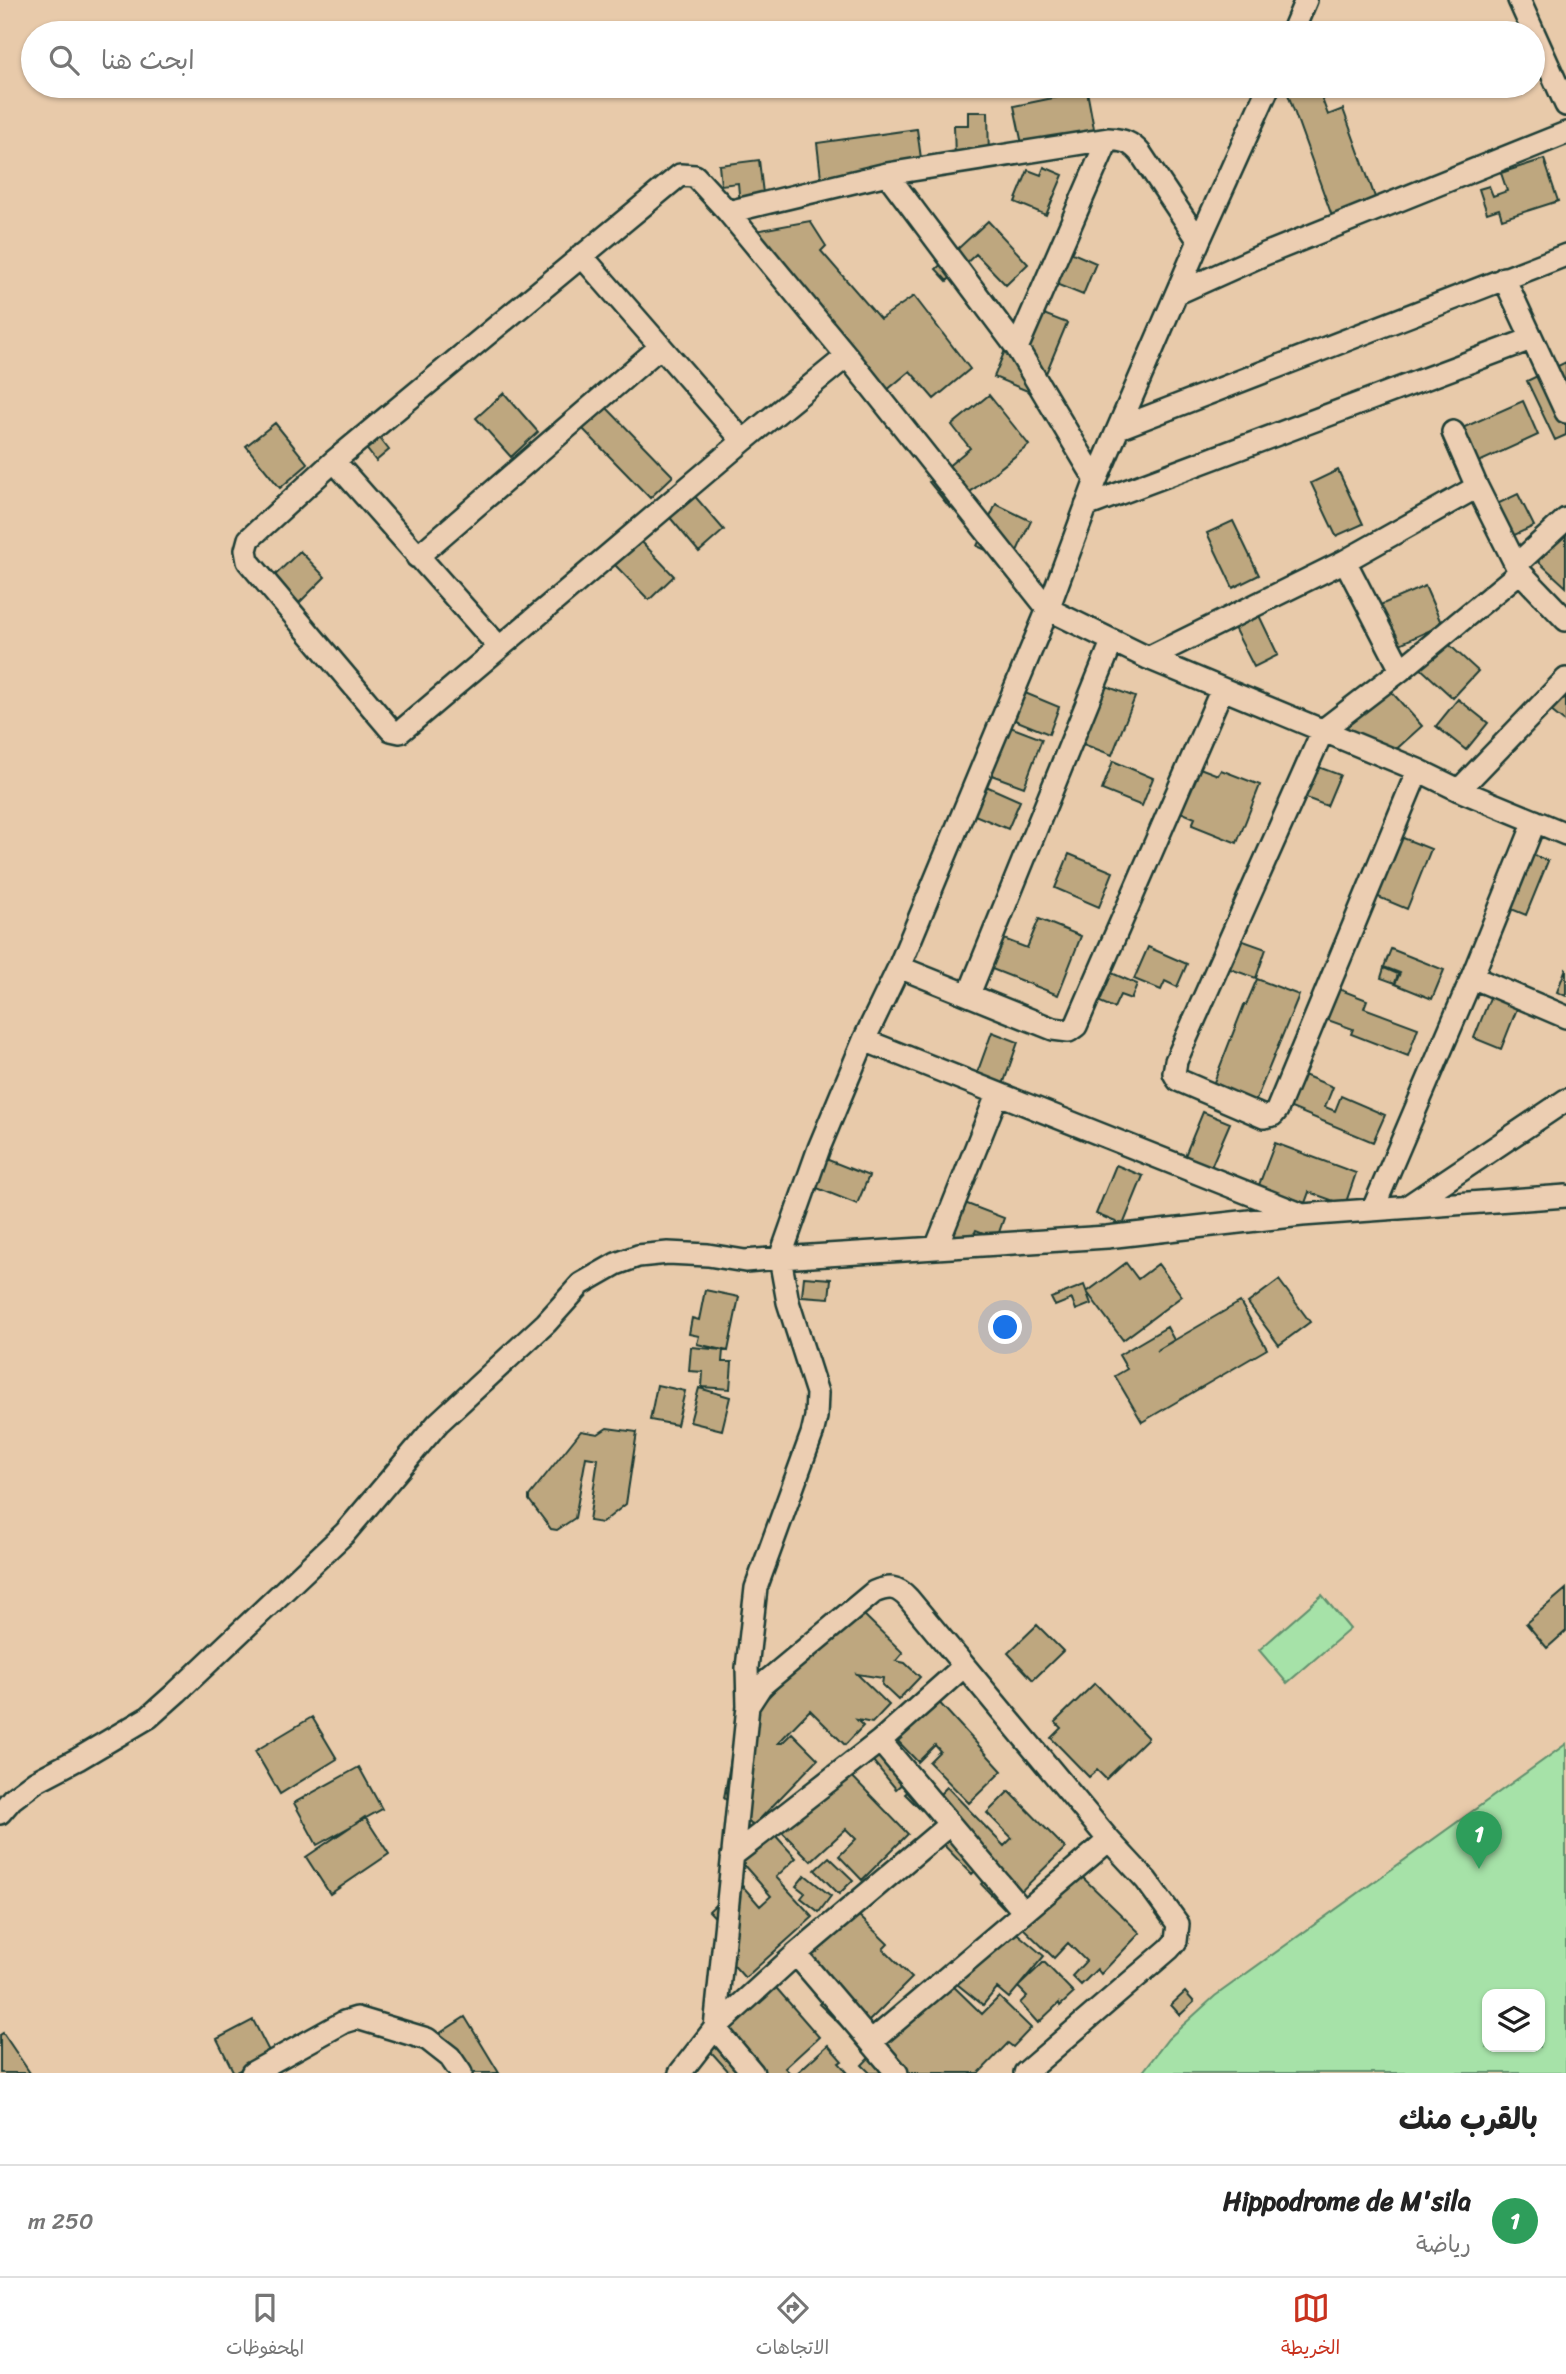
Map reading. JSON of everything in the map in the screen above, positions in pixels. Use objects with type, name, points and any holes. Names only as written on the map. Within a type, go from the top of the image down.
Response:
[{"type":"street","points":[[1297,21],[1306,0]]},
{"type":"street","points":[[1519,0],[1528,21]]},
{"type":"street","points":[[1545,58],[1566,105]]},
{"type":"street","points":[[752,2073],[715,2028],[748,1706],[747,1668],[756,1588],[812,1434],[818,1404],[817,1393],[788,1302],[780,1258],[819,1147],[864,1040],[899,967],[1048,609],[1096,480],[1264,98]]},
{"type":"street","points":[[1178,293],[1265,254],[1566,133]]},
{"type":"street","points":[[728,212],[887,174],[1108,139],[1124,140],[1134,145],[1199,241]]},
{"type":"street","points":[[1017,348],[1108,139]]},
{"type":"street","points":[[847,356],[400,732],[391,730],[248,561],[246,550],[249,539],[334,461],[680,175],[688,174],[695,176],[728,212],[847,356],[1048,609],[1148,658],[1566,834]]},
{"type":"street","points":[[887,174],[1017,348],[1096,480]]},
{"type":"street","points":[[1119,428],[1566,254]]},
{"type":"street","points":[[582,255],[743,441]]},
{"type":"street","points":[[1504,278],[1566,412]]},
{"type":"street","points":[[1086,506],[1531,339]]},
{"type":"street","points":[[417,557],[660,347]]},
{"type":"street","points":[[1453,432],[1518,568],[1566,620]]},
{"type":"street","points":[[334,461],[499,647]]},
{"type":"street","points":[[1148,658],[1345,561],[1477,487]]},
{"type":"street","points":[[1418,770],[1277,1110],[1273,1115],[1264,1117],[1178,1080],[1174,1069],[1323,730],[1401,670],[1518,568],[1566,519]]},
{"type":"street","points":[[1345,561],[1401,670]]},
{"type":"street","points":[[969,994],[1112,642]]},
{"type":"street","points":[[1459,790],[1566,680]]},
{"type":"street","points":[[899,967],[1053,1029],[1069,1031],[1076,1026],[1222,689]]},
{"type":"street","points":[[1373,1209],[1535,821]]},
{"type":"street","points":[[1472,977],[1566,1017]]},
{"type":"street","points":[[864,1040],[1302,1215]]},
{"type":"street","points":[[936,1248],[997,1095]]},
{"type":"street","points":[[1407,1207],[1566,1100]]},
{"type":"street","points":[[0,1812],[36,1781],[149,1717],[345,1533],[439,1423],[546,1323],[581,1284],[615,1264],[638,1256],[668,1253],[758,1262],[780,1258],[1107,1237],[1302,1215],[1566,1196]]},
{"type":"street","points":[[748,1706],[761,1686],[874,1592],[893,1587],[901,1591],[1109,1840],[1146,1880],[1178,1924],[1176,1941],[1028,2072]]},
{"type":"street","points":[[732,1856],[880,1741],[963,1667]]},
{"type":"street","points":[[880,1741],[1024,1912]]},
{"type":"street","points":[[680,2073],[715,2028],[796,1954],[950,1824]]},
{"type":"street","points":[[871,2042],[1109,1840]]},
{"type":"street","points":[[796,1954],[897,2073]]},
{"type":"street","points":[[252,2073],[344,2022],[357,2018],[427,2039],[450,2057],[461,2073]]},
{"type":"green space","points":[[1322,1595],[1350,1629],[1287,1683],[1259,1650]]},
{"type":"green space","points":[[1566,1744],[1566,2073],[1142,2073],[1168,2039],[1215,1996]]},
{"type":"building","points":[[1053,98],[1088,98],[1095,134],[1023,149],[1014,106]]},
{"type":"building","points":[[1289,98],[1326,98],[1322,99],[1328,115],[1343,109],[1376,200],[1332,216]]},
{"type":"building","points":[[968,112],[988,112],[989,159],[955,160],[954,125],[968,125]]},
{"type":"building","points":[[917,129],[923,173],[822,186],[817,143]]},
{"type":"building","points":[[1544,159],[1558,201],[1502,219],[1499,209],[1487,213],[1479,189],[1489,186],[1493,196],[1507,191],[1501,173]]},
{"type":"building","points":[[759,160],[764,202],[740,205],[738,183],[721,185],[719,165]]},
{"type":"building","points":[[1044,167],[1063,175],[1046,215],[1015,202],[1028,170],[1041,175]]},
{"type":"building","points":[[810,221],[826,246],[821,251],[880,319],[914,296],[970,369],[934,399],[910,371],[880,396],[750,232]]},
{"type":"building","points":[[988,221],[1028,264],[1006,285],[976,254],[947,281],[936,269]]},
{"type":"building","points":[[1054,245],[1096,263],[1083,295],[1041,278]]},
{"type":"building","points":[[1023,306],[1067,323],[1037,395],[994,377]]},
{"type":"building","points":[[1566,362],[1566,435],[1555,440],[1527,381]]},
{"type":"building","points":[[504,393],[538,432],[511,457],[476,418]]},
{"type":"building","points":[[989,395],[1029,445],[950,508],[929,482],[970,448],[952,425]]},
{"type":"building","points":[[1523,401],[1538,435],[1457,472],[1442,437]]},
{"type":"building","points":[[605,406],[673,476],[650,498],[582,428]]},
{"type":"building","points":[[275,423],[308,464],[280,488],[246,446]]},
{"type":"building","points":[[378,436],[389,450],[376,461],[365,447]]},
{"type":"building","points":[[1338,470],[1363,524],[1336,536],[1311,483]]},
{"type":"building","points":[[692,493],[724,530],[699,552],[667,514]]},
{"type":"building","points":[[1518,494],[1534,526],[1493,545],[1478,513]]},
{"type":"building","points":[[996,504],[1031,521],[1012,562],[977,546]]},
{"type":"building","points":[[1233,521],[1259,575],[1233,588],[1207,533]]},
{"type":"building","points":[[1554,525],[1566,536],[1566,587],[1529,553]]},
{"type":"building","points":[[641,541],[674,576],[649,600],[615,565]]},
{"type":"building","points":[[300,551],[325,577],[291,611],[265,585]]},
{"type":"building","points":[[1425,586],[1442,625],[1391,648],[1373,608]]},
{"type":"building","points":[[1255,607],[1278,655],[1254,667],[1230,620]]},
{"type":"building","points":[[1443,639],[1478,671],[1453,698],[1418,666]]},
{"type":"building","points":[[1090,680],[1135,697],[1112,755],[1067,738]]},
{"type":"building","points":[[1013,688],[1059,707],[1049,734],[1003,715]]},
{"type":"building","points":[[1388,688],[1422,726],[1392,753],[1335,727]]},
{"type":"building","points":[[1566,691],[1566,723],[1545,706]]},
{"type":"building","points":[[1458,699],[1488,723],[1466,750],[1436,726]]},
{"type":"building","points":[[997,722],[1042,739],[1024,787],[986,773]]},
{"type":"building","points":[[1297,759],[1340,775],[1327,806],[1285,790]]},
{"type":"building","points":[[1113,761],[1153,778],[1142,806],[1102,790]]},
{"type":"building","points":[[1184,762],[1218,775],[1221,770],[1260,785],[1237,843],[1192,825],[1195,818],[1166,806]]},
{"type":"building","points":[[977,782],[1020,801],[1008,829],[965,811]]},
{"type":"building","points":[[1388,832],[1431,849],[1407,909],[1364,891]]},
{"type":"building","points":[[1521,850],[1548,861],[1526,915],[1499,904]]},
{"type":"building","points":[[1069,854],[1113,872],[1099,907],[1055,888]]},
{"type":"building","points":[[1039,919],[1081,936],[1058,995],[974,962],[986,932],[1027,948]]},
{"type":"building","points":[[1221,933],[1266,949],[1256,978],[1210,962]]},
{"type":"building","points":[[1148,947],[1187,964],[1177,987],[1165,981],[1161,990],[1134,979]]},
{"type":"building","points":[[1391,949],[1444,970],[1432,999],[1395,984],[1400,973],[1384,967]]},
{"type":"building","points":[[1098,967],[1137,984],[1131,999],[1120,995],[1114,1008],[1086,996]]},
{"type":"building","points":[[1384,968],[1398,974],[1395,983],[1381,978]]},
{"type":"building","points":[[1566,968],[1566,996],[1557,992]]},
{"type":"building","points":[[1257,979],[1299,995],[1251,1112],[1209,1095]]},
{"type":"building","points":[[1323,983],[1367,1000],[1364,1008],[1418,1028],[1408,1056],[1351,1034],[1353,1029],[1311,1014]]},
{"type":"building","points":[[1493,990],[1520,1001],[1501,1049],[1474,1038]]},
{"type":"building","points":[[992,1032],[1018,1042],[998,1099],[971,1090]]},
{"type":"building","points":[[1292,1070],[1333,1087],[1325,1107],[1335,1111],[1341,1096],[1385,1115],[1373,1142],[1279,1103]]},
{"type":"building","points":[[1203,1112],[1230,1123],[1205,1181],[1179,1170]]},
{"type":"building","points":[[1275,1143],[1356,1173],[1345,1205],[1309,1192],[1305,1203],[1291,1198],[1286,1211],[1254,1198]]},
{"type":"building","points":[[813,1154],[869,1176],[857,1204],[802,1182]]},
{"type":"building","points":[[1116,1165],[1143,1176],[1123,1225],[1096,1214]]},
{"type":"building","points":[[949,1197],[1004,1218],[997,1238],[976,1230],[969,1246],[935,1233]]},
{"type":"building","points":[[1126,1263],[1138,1279],[1158,1264],[1182,1296],[1123,1340],[1087,1292]]},
{"type":"building","points":[[804,1277],[831,1279],[829,1298],[802,1296]]},
{"type":"building","points":[[1279,1280],[1310,1322],[1279,1345],[1248,1303]]},
{"type":"building","points":[[1084,1285],[1091,1304],[1076,1310],[1072,1299],[1055,1306],[1051,1298]]},
{"type":"building","points":[[705,1290],[739,1297],[728,1351],[697,1344],[699,1336],[689,1334],[692,1318],[699,1320]]},
{"type":"building","points":[[1240,1302],[1267,1349],[1142,1422],[1115,1376],[1127,1369],[1119,1355],[1167,1327],[1174,1340],[1156,1351]]},
{"type":"building","points":[[691,1347],[723,1350],[722,1362],[732,1362],[730,1389],[702,1387],[703,1372],[689,1371]]},
{"type":"building","points":[[657,1385],[685,1391],[677,1425],[650,1420]]},
{"type":"building","points":[[699,1388],[730,1397],[722,1430],[690,1422]]},
{"type":"building","points":[[607,1428],[637,1432],[626,1504],[602,1523],[589,1521],[598,1459],[586,1457],[575,1518],[557,1530],[551,1529],[529,1500],[529,1496],[581,1431],[598,1434]]},
{"type":"building","points":[[1566,1589],[1566,1631],[1547,1648],[1526,1623]]},
{"type":"building","points":[[856,1607],[903,1653],[896,1661],[905,1663],[920,1677],[898,1700],[882,1685],[883,1678],[857,1674],[889,1705],[872,1723],[857,1720],[863,1726],[845,1745],[810,1710],[778,1743],[782,1743],[792,1733],[818,1759],[753,1826],[724,1798],[736,1730]]},
{"type":"building","points":[[1037,1625],[1063,1651],[1033,1680],[1008,1653]]},
{"type":"building","points":[[1095,1683],[1148,1738],[1106,1779],[1097,1770],[1089,1777],[1051,1738],[1061,1728],[1055,1722]]},
{"type":"building","points":[[935,1698],[1002,1771],[969,1803],[929,1762],[940,1751],[935,1745],[918,1762],[894,1737]]},
{"type":"building","points":[[312,1717],[337,1759],[280,1794],[255,1751]]},
{"type":"building","points":[[891,1736],[918,1770],[896,1789],[868,1755]]},
{"type":"building","points":[[359,1767],[382,1809],[317,1845],[294,1803]]},
{"type":"building","points":[[846,1770],[908,1834],[862,1880],[839,1856],[856,1839],[846,1829],[811,1861],[781,1831]]},
{"type":"building","points":[[916,1784],[933,1801],[947,1787],[1004,1846],[1012,1838],[987,1813],[1009,1791],[1065,1848],[1004,1908],[981,1884],[999,1866],[990,1856],[972,1874],[932,1833],[942,1823],[925,1806],[921,1810],[905,1794]]},
{"type":"building","points":[[365,1817],[389,1854],[330,1894],[306,1857]]},
{"type":"building","points":[[774,1834],[796,1858],[776,1877],[813,1917],[745,1978],[720,1950],[734,1938],[709,1911],[739,1882],[760,1906],[771,1896],[742,1863]]},
{"type":"building","points":[[829,1857],[853,1880],[839,1894],[815,1870]]},
{"type":"building","points":[[1076,1871],[1140,1933],[1101,1974],[1097,1969],[1081,1985],[1072,1976],[1086,1961],[1068,1943],[1054,1958],[1022,1927]]},
{"type":"building","points":[[805,1875],[831,1896],[819,1912],[801,1898],[805,1893],[796,1886]]},
{"type":"building","points":[[853,1910],[888,1944],[883,1949],[912,1978],[853,2037],[819,2004],[827,1997],[797,1967]]},
{"type":"building","points":[[1006,1924],[1044,1956],[1009,1998],[997,1988],[983,2005],[957,1984]]},
{"type":"building","points":[[1044,1962],[1074,1993],[1038,2023],[1020,2003],[1027,1996],[1018,1987]]},
{"type":"building","points":[[946,1979],[982,2014],[999,1997],[1031,2028],[1013,2047],[1008,2043],[979,2073],[870,2073],[862,2065]]},
{"type":"building","points":[[771,1982],[819,2037],[785,2068],[790,2073],[730,2073],[703,2043]]},
{"type":"building","points":[[1185,1992],[1194,2002],[1180,2015],[1171,2005]]},
{"type":"building","points":[[465,2017],[499,2073],[456,2073],[434,2037]]},
{"type":"building","points":[[253,2020],[271,2055],[234,2073],[217,2039]]},
{"type":"building","points":[[3,2033],[30,2073],[0,2073],[0,2035]]},
{"type":"building","points":[[828,2045],[848,2073],[797,2073]]},
{"type":"place","name":"Hippodrome de M'sila","points":[[1479,1869]]}]
